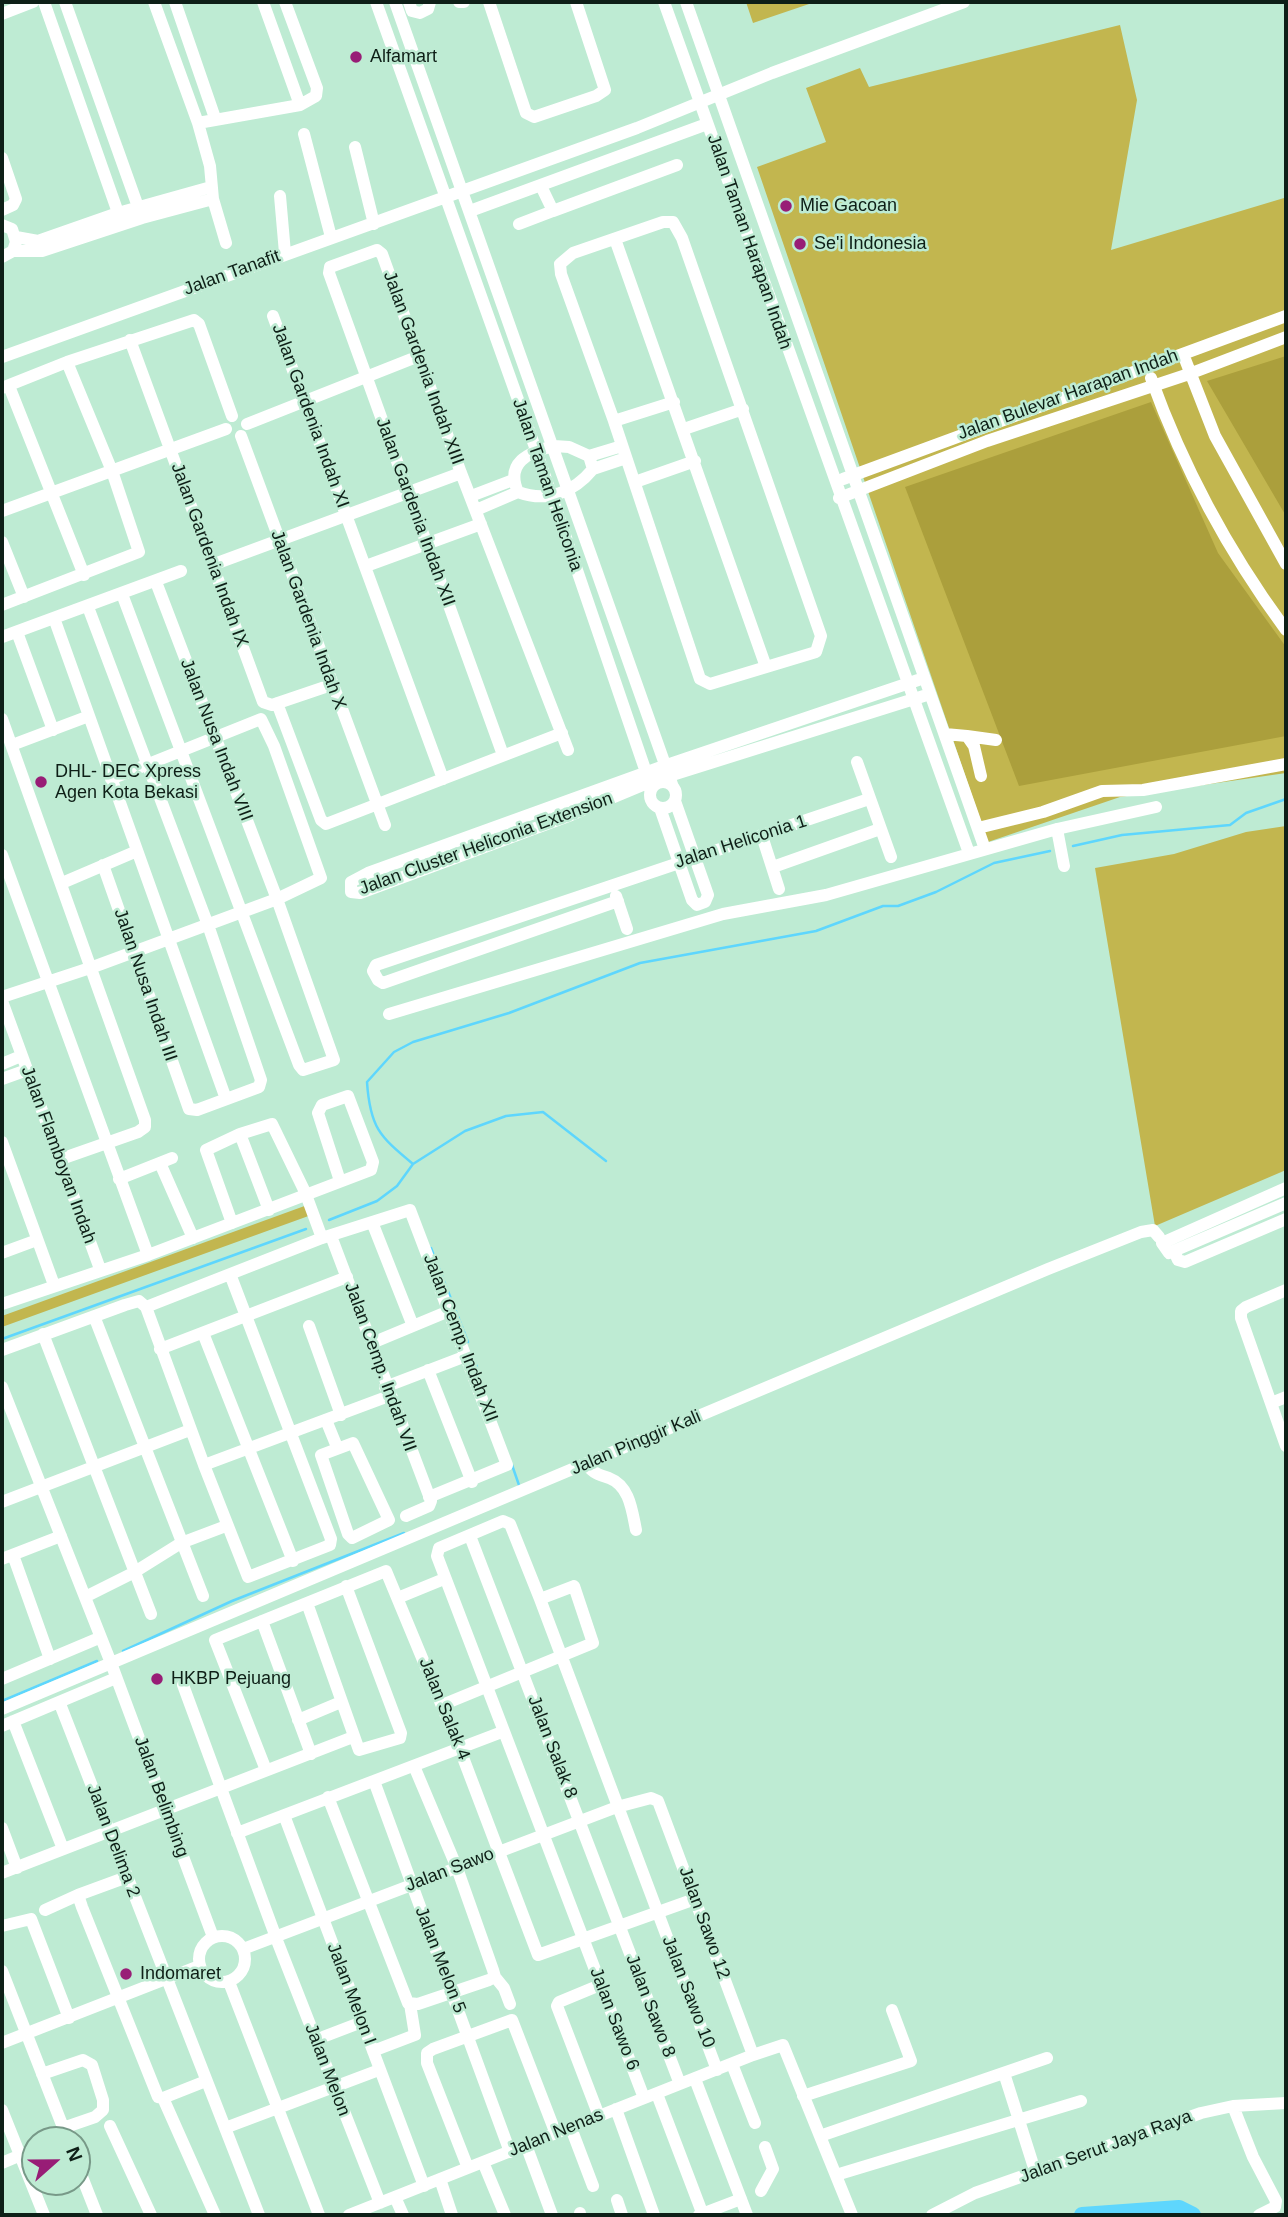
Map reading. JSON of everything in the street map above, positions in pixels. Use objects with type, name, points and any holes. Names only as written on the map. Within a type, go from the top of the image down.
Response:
[{"type":"street","points":[[2,14],[33,2]]},
{"type":"street","points":[[44,2],[120,219]]},
{"type":"street","points":[[65,2],[140,212]]},
{"type":"street","points":[[154,2],[198,123],[210,166],[212,193],[226,243]]},
{"type":"street","points":[[175,2],[215,118]]},
{"type":"street","points":[[263,2],[300,105]]},
{"type":"street","points":[[198,123],[300,105],[314,97],[317,88],[285,2]]},
{"type":"street","name":"Jalan Taman Heliconia","points":[[376,2],[536,450],[649,781],[651,800],[660,808]]},
{"type":"street","points":[[403,5],[421,13],[428,9],[430,2]]},
{"type":"street","points":[[489,2],[526,113],[533,117],[604,93],[605,84],[576,2]]},
{"type":"street","name":"Jalan Taman Harapan Indah","points":[[664,2],[839,498]]},
{"type":"street","name":"Jalan Taman Harapan Indah","points":[[687,2],[857,491]]},
{"type":"street","name":"Jalan Tanafit","points":[[2,357],[285,253],[374,224],[444,190],[462,190],[719,96],[882,30],[964,2]]},
{"type":"street","name":"Jalan Taman Heliconia","points":[[403,5],[457,177],[669,776],[708,895],[701,904],[697,905],[692,900],[680,862]]},
{"type":"street","points":[[470,211],[708,124]]},
{"type":"street","points":[[304,134],[331,237]]},
{"type":"street","points":[[355,147],[374,224]]},
{"type":"street","points":[[2,158],[16,199],[13,205],[2,210]]},
{"type":"street","points":[[519,224],[677,165]]},
{"type":"street","points":[[541,186],[553,211]]},
{"type":"street","points":[[2,225],[12,229],[10,248],[42,251],[140,212],[212,193]]},
{"type":"street","points":[[279,196],[285,253]]},
{"type":"street","points":[[663,222],[676,224],[743,410],[821,636],[816,652],[709,684],[700,679],[614,421],[565,290],[560,264],[573,253],[663,222]]},
{"type":"street","points":[[615,239],[766,667]]},
{"type":"street","name":"Jalan Gardenia Indah XIII","points":[[329,268],[373,251],[381,252],[461,473],[568,750]]},
{"type":"street","name":"Jalan Gardenia Indah XII","points":[[329,268],[407,494],[503,755]]},
{"type":"street","name":"Jalan Gardenia Indah XI","points":[[273,316],[443,779]]},
{"type":"street","name":"Jalan Bulevar Harapan Indah","points":[[834,482],[1286,316]]},
{"type":"street","points":[[84,575],[5,387],[67,362],[196,320],[232,416]]},
{"type":"street","name":"Jalan Bulevar Harapan Indah","points":[[839,498],[987,441],[1189,374],[1286,337]]},
{"type":"street","name":"Jalan Gardenia Indah IX","points":[[130,340],[261,698],[268,705],[277,703]]},
{"type":"street","points":[[1183,355],[1215,436],[1286,564]]},
{"type":"street","points":[[226,429],[233,436],[241,436],[247,424],[419,356]]},
{"type":"street","points":[[2,605],[138,554],[139,545],[112,471],[67,362]]},
{"type":"street","points":[[1147,367],[1182,452],[1227,540],[1286,630]]},
{"type":"street","points":[[614,421],[674,402]]},
{"type":"street","points":[[684,429],[743,410]]},
{"type":"street","points":[[226,429],[227,421],[232,416],[239,416],[247,424]]},
{"type":"street","points":[[2,511],[226,429]]},
{"type":"street","name":"Jalan Gardenia Indah X","points":[[241,436],[385,825]]},
{"type":"street","points":[[515,486],[516,465],[536,450],[569,446],[589,456],[624,452]]},
{"type":"street","points":[[471,496],[515,486],[551,496],[569,491],[593,469],[624,452]]},
{"type":"street","points":[[589,456],[593,469]]},
{"type":"street","points":[[635,482],[695,461]]},
{"type":"street","points":[[212,565],[461,473]]},
{"type":"street","points":[[476,510],[515,486]]},
{"type":"street","points":[[857,491],[985,849]]},
{"type":"street","points":[[839,498],[969,853]]},
{"type":"street","points":[[366,566],[481,524]]},
{"type":"street","points":[[2,542],[24,597]]},
{"type":"street","points":[[2,638],[156,582],[181,570]]},
{"type":"street","name":"Jalan Nusa Indah VIII","points":[[156,582],[334,1060],[301,1069],[242,912]]},
{"type":"street","points":[[122,594],[242,912]]},
{"type":"street","points":[[54,618],[226,1099],[259,1087],[261,1080],[208,925],[88,607]]},
{"type":"street","points":[[17,632],[52,730]]},
{"type":"street","points":[[649,781],[665,782],[669,776],[925,678]]},
{"type":"street","points":[[331,685],[277,703],[323,823],[562,733]]},
{"type":"street","points":[[649,781],[930,694]]},
{"type":"street","points":[[12,745],[89,716]]},
{"type":"street","points":[[2,719],[93,967],[145,1120],[143,1129],[61,1159]]},
{"type":"street","points":[[2,999],[276,899],[317,882],[322,874],[274,746],[261,719],[182,753],[111,779]]},
{"type":"street","points":[[945,734],[996,740]]},
{"type":"street","points":[[967,736],[974,746],[981,776]]},
{"type":"street","points":[[857,762],[891,858]]},
{"type":"street","points":[[978,828],[1043,812],[1102,791],[1143,790],[1286,764]]},
{"type":"street","name":"Jalan Cluster Heliconia Extension","points":[[649,781],[570,815],[360,893],[351,892],[351,882],[368,873],[649,781]]},
{"type":"street","name":"Jalan Heliconia 1","points":[[618,901],[383,983],[378,981],[373,971],[376,965],[869,799]]},
{"type":"street","points":[[675,801],[669,807],[660,808],[680,862]]},
{"type":"street","points":[[389,1014],[723,914],[838,892],[969,853],[1156,807]]},
{"type":"street","points":[[773,867],[880,829]]},
{"type":"street","points":[[1057,830],[1063,855]]},
{"type":"street","points":[[671,836],[685,831]]},
{"type":"street","points":[[762,836],[779,889]]},
{"type":"street","points":[[62,883],[137,851]]},
{"type":"street","points":[[2,855],[148,1255]]},
{"type":"street","name":"Jalan Nusa Indah III","points":[[103,866],[187,1105],[192,1111],[198,1111],[226,1099]]},
{"type":"street","points":[[612,886],[627,929]]},
{"type":"street","name":"Jalan Flamboyan Indah","points":[[2,999],[100,1269]]},
{"type":"street","points":[[2,1063],[22,1056]]},
{"type":"street","points":[[2,1079],[27,1070]]},
{"type":"street","points":[[2,1304],[148,1255],[269,1210],[309,1202],[340,1181],[374,1166],[348,1096],[322,1105],[318,1110],[340,1181]]},
{"type":"street","name":"Jalan Cemp. Indah VII","points":[[240,1134],[269,1124],[278,1130],[324,1234],[347,1277],[387,1391],[429,1497]]},
{"type":"street","points":[[232,1223],[206,1154],[208,1149],[240,1134],[269,1210]]},
{"type":"street","points":[[2,1142],[54,1285]]},
{"type":"street","points":[[119,1179],[166,1160],[193,1238]]},
{"type":"street","points":[[1286,1188],[1162,1242],[1166,1252],[1174,1251],[1286,1203]]},
{"type":"street","name":"Jalan Cemp. Indah XII","points":[[94,1316],[139,1301],[146,1307],[324,1234],[410,1210],[508,1465],[472,1482],[429,1497]]},
{"type":"street","points":[[1174,1251],[1178,1260],[1185,1262],[1286,1219]]},
{"type":"street","points":[[372,1222],[413,1326]]},
{"type":"street","name":"Jalan Pinggir Kali","points":[[106,1651],[586,1464],[900,1330],[1141,1232],[1153,1230],[1160,1237]]},
{"type":"street","points":[[2,1253],[37,1240]]},
{"type":"street","points":[[146,1307],[159,1349],[248,1577],[293,1561],[328,1546],[331,1541],[230,1274]]},
{"type":"street","points":[[159,1349],[347,1277]]},
{"type":"street","points":[[1286,1290],[1241,1311],[1241,1318],[1286,1446]]},
{"type":"street","points":[[372,1343],[449,1311]]},
{"type":"street","points":[[2,1350],[94,1316],[203,1596]]},
{"type":"street","points":[[309,1325],[341,1415]]},
{"type":"street","points":[[203,1333],[293,1561]]},
{"type":"street","points":[[43,1334],[151,1614]]},
{"type":"street","points":[[204,1465],[341,1415],[428,1370],[466,1356]]},
{"type":"street","points":[[428,1370],[472,1482]]},
{"type":"street","name":"Jalan Belimbing","points":[[2,1387],[106,1651],[213,1937]]},
{"type":"street","points":[[1271,1403],[1286,1397]]},
{"type":"street","points":[[326,1420],[337,1447]]},
{"type":"street","points":[[2,1502],[190,1430]]},
{"type":"street","points":[[355,1443],[389,1520],[354,1538],[348,1534],[321,1455],[337,1447],[355,1443]]},
{"type":"street","points":[[586,1464],[596,1474],[624,1489],[636,1530]]},
{"type":"street","points":[[406,1516],[429,1506],[429,1497]]},
{"type":"street","name":"Jalan Sawo 10","points":[[470,1536],[508,1522],[540,1599],[717,2070]]},
{"type":"street","points":[[85,1597],[133,1573],[181,1543],[226,1526]]},
{"type":"street","points":[[50,1659],[7,1557],[61,1536]]},
{"type":"street","name":"Jalan Sawo 6","points":[[470,1536],[437,1550],[444,1579],[600,1984],[702,2215]]},
{"type":"street","name":"Jalan Salak 8","points":[[470,1536],[620,1928]]},
{"type":"street","name":"Jalan Salak 4","points":[[346,1586],[384,1571],[388,1573],[460,1749],[538,1955],[583,1941]]},
{"type":"street","points":[[400,1597],[444,1579]]},
{"type":"street","points":[[266,1769],[215,1640],[346,1586],[402,1734],[362,1752],[353,1737],[307,1603]]},
{"type":"street","points":[[442,1705],[593,1643],[574,1586],[540,1599]]},
{"type":"street","points":[[262,1621],[311,1754]]},
{"type":"street","points":[[3,1675],[50,1659],[106,1651]]},
{"type":"street","points":[[2,1709],[106,1651]]},
{"type":"street","points":[[63,1849],[8,1723],[60,1704],[116,1678]]},
{"type":"street","name":"Jalan Melon","points":[[183,1685],[276,1937],[380,2203]]},
{"type":"street","points":[[298,1720],[341,1702]]},
{"type":"street","name":"Jalan Delima 2","points":[[60,1704],[259,2215]]},
{"type":"street","points":[[237,1833],[502,1732]]},
{"type":"street","points":[[2,1873],[108,1829],[353,1737]]},
{"type":"street","points":[[415,1766],[457,1868],[495,1977],[504,1988],[510,2004]]},
{"type":"street","name":"Jalan Melon 5","points":[[374,1781],[454,1992],[510,2152]]},
{"type":"street","points":[[328,1797],[402,1994],[410,2004],[415,2035],[373,2051]]},
{"type":"street","name":"Jalan Sawo","points":[[243,1949],[617,1807],[651,1798],[658,1801]]},
{"type":"street","name":"Jalan Sawo 12","points":[[658,1801],[751,2050]]},
{"type":"street","name":"Jalan Melon I","points":[[285,1815],[424,2186]]},
{"type":"street","points":[[2,1828],[17,1868]]},
{"type":"street","points":[[45,1910],[127,1877]]},
{"type":"street","points":[[78,1895],[158,2097],[163,2098],[206,2081]]},
{"type":"street","points":[[583,1941],[695,1899]]},
{"type":"street","points":[[2,1926],[31,1919],[69,2018]]},
{"type":"street","name":"Jalan Sawo 8","points":[[620,1928],[680,2084]]},
{"type":"street","points":[[213,1937],[230,1937],[243,1949],[244,1965],[229,1982],[209,1979],[198,1966],[200,1952],[213,1937]]},
{"type":"street","points":[[2,2043],[198,1966]]},
{"type":"street","points":[[2,1971],[60,2126]]},
{"type":"street","points":[[410,2004],[418,2004],[495,1977]]},
{"type":"street","points":[[229,1982],[319,2215]]},
{"type":"street","points":[[599,2116],[556,2006],[600,1984]]},
{"type":"street","points":[[852,2215],[803,2096],[911,2061],[892,2010]]},
{"type":"street","points":[[468,2168],[426,2057],[433,2049],[468,2035],[509,2020],[513,2021],[556,2134]]},
{"type":"street","points":[[316,2040],[362,2022]]},
{"type":"street","name":"Jalan Nenas","points":[[351,2215],[732,2064],[751,2050],[783,2045],[803,2096]]},
{"type":"street","points":[[820,2136],[1047,2058]]},
{"type":"street","points":[[42,2074],[83,2060],[92,2065],[103,2100],[103,2110],[80,2126]]},
{"type":"street","points":[[732,2064],[755,2123]]},
{"type":"street","points":[[225,2128],[277,2106],[379,2070]]},
{"type":"street","points":[[1004,2073],[1036,2174]]},
{"type":"street","points":[[695,2079],[747,2215]]},
{"type":"street","points":[[163,2098],[215,2215]]},
{"type":"street","points":[[836,2175],[1080,2101]]},
{"type":"street","name":"Jalan Serut Jaya Raya","points":[[932,2215],[975,2193],[1036,2174],[1171,2123],[1233,2106],[1286,2103]]},
{"type":"street","points":[[1233,2106],[1252,2157],[1276,2201],[1275,2207],[1259,2215]]},
{"type":"street","points":[[616,2109],[654,2215]]},
{"type":"street","points":[[2,2110],[44,2215]]},
{"type":"street","points":[[110,2126],[151,2215]]},
{"type":"street","points":[[571,2128],[593,2186]]},
{"type":"street","points":[[526,2145],[552,2215]]},
{"type":"street","points":[[761,2191],[773,2172],[765,2147]]},
{"type":"street","points":[[2,2163],[20,2156]]},
{"type":"street","points":[[483,2162],[505,2215]]},
{"type":"street","points":[[440,2179],[452,2215]]},
{"type":"street","points":[[90,2196],[97,2215]]},
{"type":"street","points":[[395,2197],[403,2215]]},
{"type":"street","points":[[702,2215],[741,2199]]},
{"type":"street","points":[[617,2200],[622,2215]]},
{"type":"shaded area","points":[[746,2],[815,2],[753,23]]},
{"type":"shaded area","points":[[1120,25],[1137,100],[1111,250],[1284,198],[1286,202],[1286,773],[1120,797],[988,842],[757,167],[826,142],[806,88],[860,68],[869,87]]},
{"type":"shaded area","points":[[1286,356],[1286,516],[1207,381]]},
{"type":"shaded area","points":[[1151,402],[1218,553],[1286,647],[1286,736],[1019,786],[905,487]]},
{"type":"shaded area","points":[[1286,826],[1286,1170],[1155,1226],[1095,868],[1174,854],[1246,832]]},
{"type":"shaded area","points":[[310,1204],[314,1214],[2,1327],[2,1316]]},
{"type":"waterway","points":[[1073,846],[1122,835],[1230,825],[1246,813],[1286,799]]},
{"type":"waterway","points":[[413,1164],[392,1146],[378,1129],[371,1110],[367,1082],[394,1052],[413,1042],[509,1013],[640,963],[816,931],[883,906],[898,906],[936,892],[994,863],[1050,851]]},
{"type":"waterway","points":[[329,1220],[377,1201],[397,1186],[413,1164],[465,1131],[506,1116],[543,1112],[606,1161]]},
{"type":"waterway","points":[[2,1339],[306,1229]]},
{"type":"waterway","points":[[431,1248],[468,1342]]},
{"type":"waterway","points":[[475,1362],[483,1386]]},
{"type":"waterway","points":[[512,1465],[520,1488]]},
{"type":"waterway","points":[[123,1651],[232,1601],[404,1533]]},
{"type":"waterway","points":[[2,1701],[97,1661]]},
{"type":"waterway","points":[[1082,2215],[1179,2208],[1193,2215]]},
{"type":"place","name":"Alfamart","points":[[356,57]]},
{"type":"place","name":"Mie Gacoan","points":[[786,206]]},
{"type":"place","name":"Se'i Indonesia","points":[[800,244]]},
{"type":"place","name":"DHL- DEC Xpress Agen Kota Bekasi","points":[[41,782]]},
{"type":"place","name":"HKBP Pejuang","points":[[157,1679]]},
{"type":"place","name":"Indomaret","points":[[126,1974]]}]
